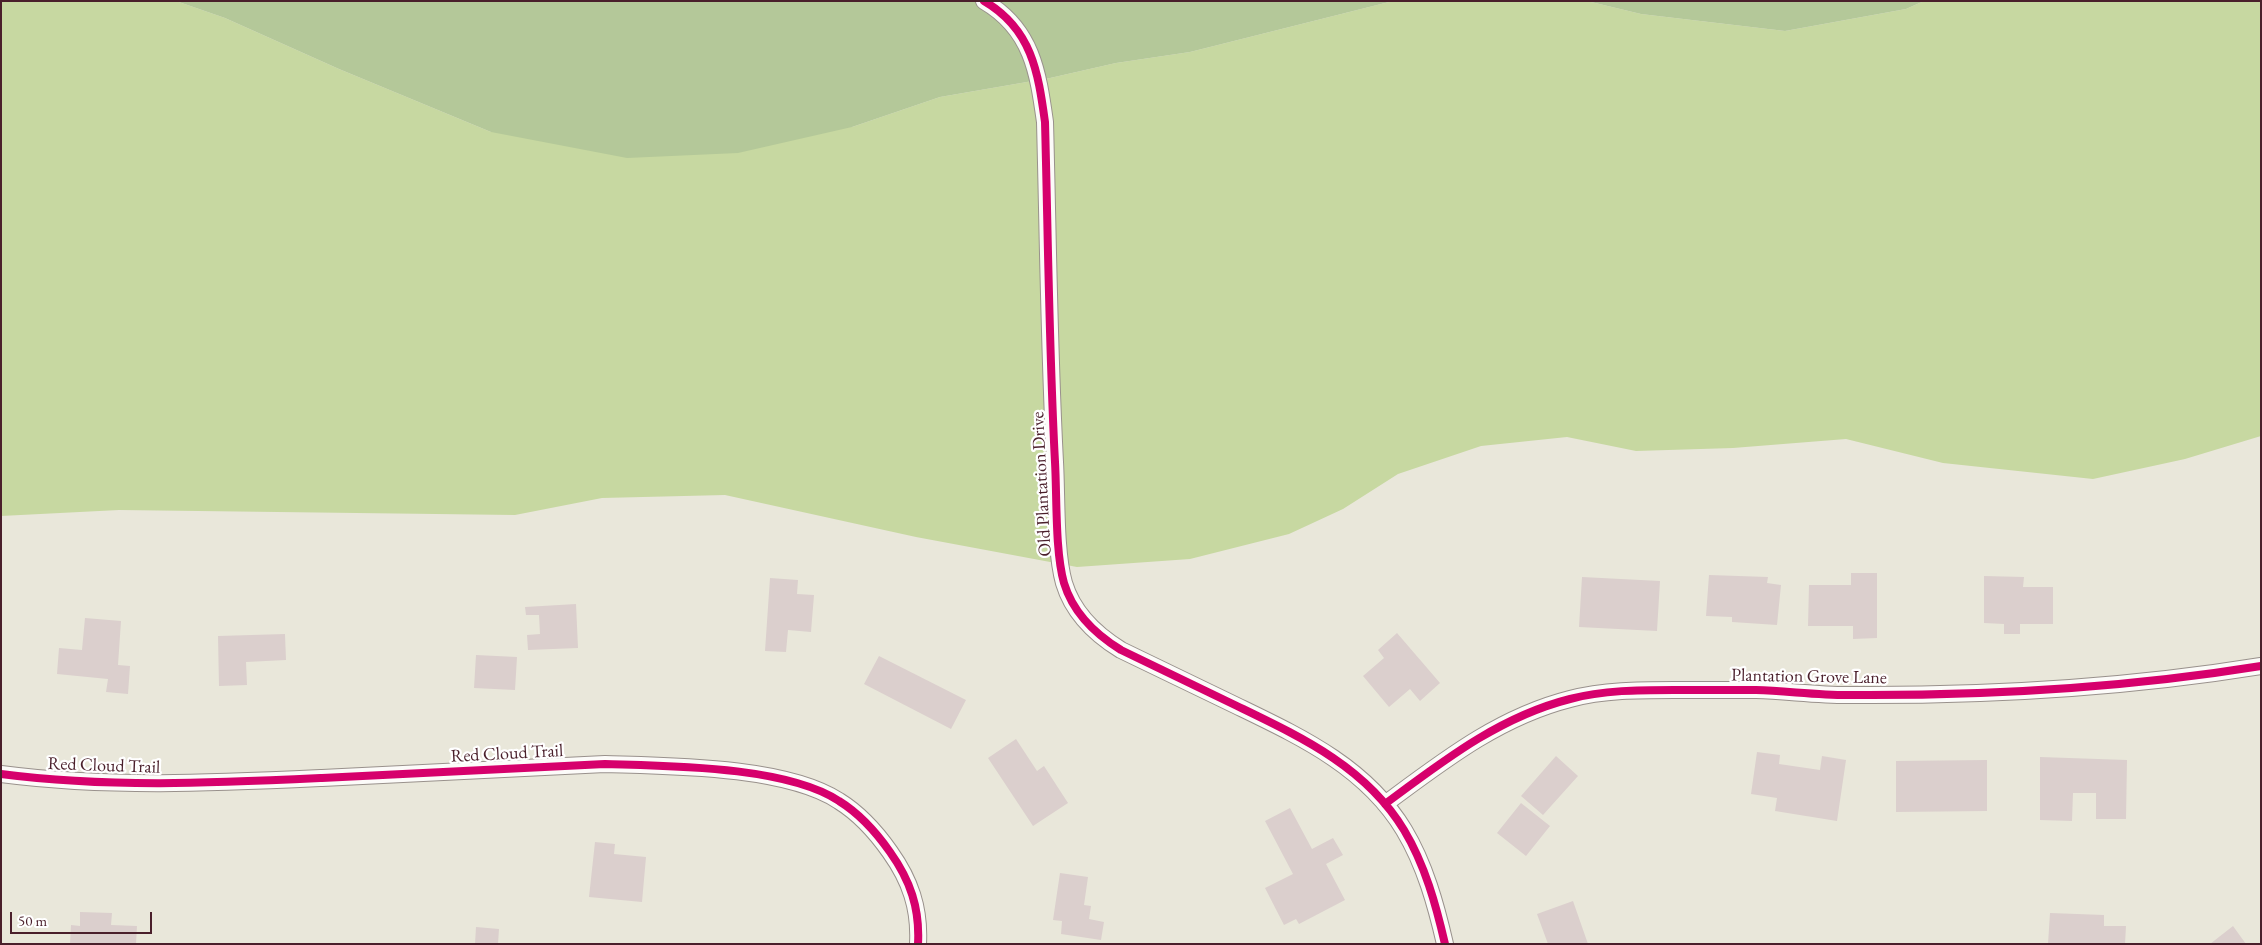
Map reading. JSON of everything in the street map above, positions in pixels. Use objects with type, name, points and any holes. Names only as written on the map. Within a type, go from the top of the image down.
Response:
[{"type":"street","name":"Old Plantation Drive","points":[[984,1],[1009,21],[1023,39],[1038,73],[1045,122],[1054,443],[1060,560],[1064,583],[1073,604],[1085,622],[1102,638],[1121,650],[1290,732],[1329,753],[1371,787],[1404,829],[1420,861],[1445,944]]},
{"type":"street","name":"Plantation Grove Lane","points":[[1385,804],[1454,753],[1490,730],[1529,712],[1570,699],[1600,693],[1649,690],[1746,690],[1846,695],[1997,691],[2119,684],[2203,675],[2261,666]]},
{"type":"street","name":"Red Cloud Trail","points":[[1,774],[59,782],[204,784],[605,764],[667,766],[728,771],[790,781],[815,788],[838,800],[859,816],[877,834],[909,882],[916,905],[918,944]]},
{"type":"green space","points":[[1,1],[176,1],[225,18],[339,69],[491,132],[852,127],[940,97],[1050,78],[1116,63],[1190,52],[1393,1],[1587,1],[1641,14],[1785,31],[1906,9],[1924,1],[2261,1],[2261,436],[2185,459],[2093,479],[1943,463],[1846,439],[1733,448],[1636,451],[1567,437],[1481,446],[1398,474],[1343,509],[1289,534],[1190,559],[1077,567],[916,537],[725,495],[602,498],[515,515],[119,510],[1,516]]},
{"type":"green space","points":[[176,1],[1393,1],[1190,52],[1116,63],[1050,78],[940,97],[852,127],[738,153],[627,158],[491,132],[339,69],[225,18]]},
{"type":"green space","points":[[1587,1],[1924,1],[1906,9],[1785,31],[1641,14]]},
{"type":"building","points":[[1851,573],[1877,573],[1877,638],[1853,639],[1853,626],[1808,626],[1809,585],[1851,585]]},
{"type":"building","points":[[1709,575],[1768,577],[1767,583],[1781,585],[1777,625],[1732,622],[1732,617],[1706,616]]},
{"type":"building","points":[[1984,576],[2024,577],[2023,587],[2053,587],[2053,624],[2020,624],[2020,634],[2004,634],[2004,624],[1984,623]]},
{"type":"building","points":[[1582,577],[1660,581],[1657,631],[1579,627]]},
{"type":"building","points":[[770,578],[798,580],[797,594],[814,595],[811,632],[788,630],[786,652],[765,651]]},
{"type":"building","points":[[576,604],[578,648],[528,650],[527,635],[540,634],[539,615],[526,615],[525,607]]},
{"type":"building","points":[[85,618],[121,621],[118,665],[130,666],[128,694],[106,692],[108,679],[57,674],[59,648],[82,650]]},
{"type":"building","points":[[1397,633],[1440,683],[1420,701],[1410,689],[1389,707],[1363,676],[1384,658],[1378,650]]},
{"type":"building","points":[[285,634],[286,660],[246,662],[247,685],[219,686],[218,636]]},
{"type":"building","points":[[476,655],[517,657],[515,690],[474,688]]},
{"type":"building","points":[[879,656],[966,700],[951,729],[864,684]]},
{"type":"building","points":[[1016,739],[1037,771],[1044,766],[1068,803],[1033,826],[988,758]]},
{"type":"building","points":[[1757,752],[1780,755],[1779,764],[1820,770],[1822,756],[1846,760],[1837,821],[1775,811],[1777,798],[1751,794]]},
{"type":"building","points":[[1556,756],[1578,776],[1543,815],[1521,796]]},
{"type":"building","points":[[2040,757],[2127,760],[2126,819],[2096,819],[2096,793],[2073,793],[2072,821],[2040,820]]},
{"type":"building","points":[[1987,760],[1987,811],[1896,812],[1896,761]]},
{"type":"building","points":[[1521,803],[1550,826],[1526,856],[1497,833]]},
{"type":"building","points":[[1290,808],[1312,849],[1333,838],[1343,855],[1326,864],[1345,900],[1299,924],[1296,919],[1284,925],[1265,888],[1293,874],[1265,821]]},
{"type":"building","points":[[595,842],[615,844],[614,854],[646,857],[642,902],[589,897]]},
{"type":"building","points":[[1060,873],[1088,877],[1084,905],[1091,906],[1089,919],[1104,922],[1101,940],[1061,934],[1062,921],[1053,920]]},
{"type":"building","points":[[1573,901],[1588,944],[1548,944],[1537,914]]},
{"type":"building","points":[[80,912],[112,913],[111,925],[137,926],[136,944],[70,944],[71,925],[80,926]]},
{"type":"building","points":[[2050,913],[2104,915],[2104,926],[2126,926],[2125,944],[2048,944]]},
{"type":"building","points":[[2233,926],[2246,944],[2210,944]]},
{"type":"building","points":[[476,927],[499,929],[498,944],[475,944]]},
{"type":"cycle path","points":[[984,1],[1000,12],[1023,38],[1035,69],[1045,122],[1057,524],[1061,570],[1068,594],[1086,622],[1102,637],[1121,650],[1308,742],[1351,771],[1371,788],[1389,808],[1404,830],[1418,857],[1434,900],[1445,944]]},
{"type":"cycle path","points":[[1385,804],[1450,757],[1496,729],[1544,707],[1595,694],[1661,690],[1756,690],[1847,695],[2003,692],[2158,680],[2261,666]]},
{"type":"cycle path","points":[[1,774],[121,783],[201,783],[605,764],[693,767],[759,774],[816,789],[847,806],[867,824],[890,852],[908,884],[915,906],[918,944]]}]
